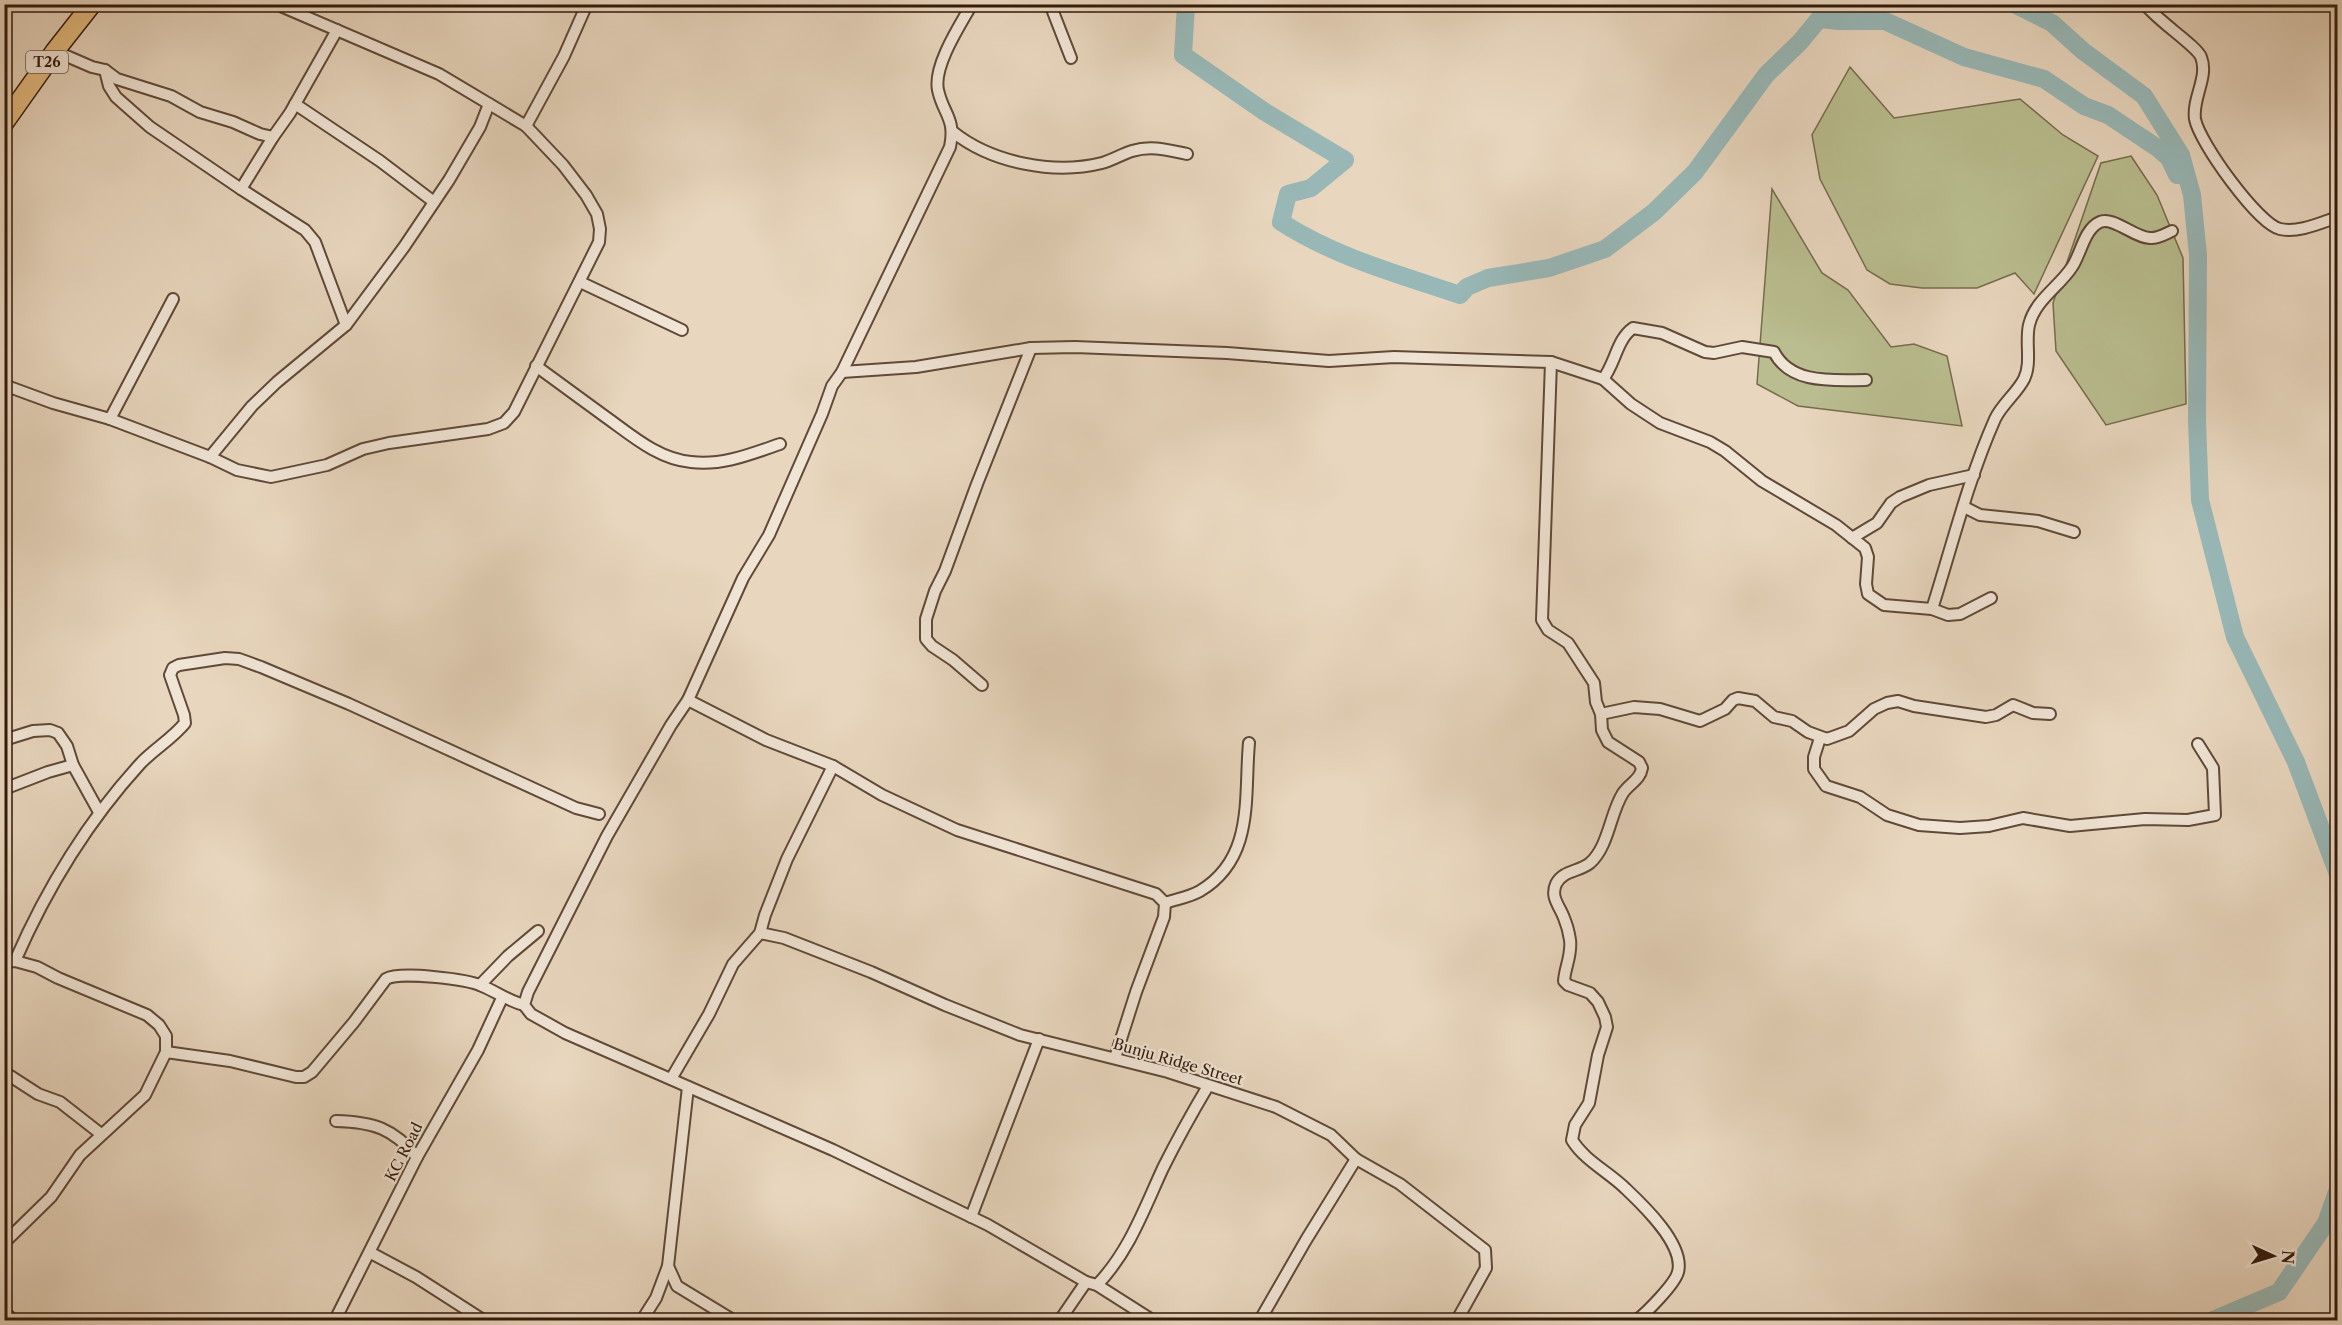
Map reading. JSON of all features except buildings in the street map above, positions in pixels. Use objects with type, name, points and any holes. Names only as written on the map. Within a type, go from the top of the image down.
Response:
[{"type":"highway","name":"T26","points":[[4,123],[55,51],[92,4]]},
{"type":"street","points":[[4,385],[53,404],[110,419],[210,457],[237,470],[271,477],[327,465],[363,449],[389,443],[488,429],[504,423],[514,412],[599,242],[600,229],[597,214],[586,195],[563,165],[526,126],[439,75],[276,4]]},
{"type":"street","points":[[526,126],[564,56],[587,4]]},
{"type":"street","points":[[524,1005],[528,992],[608,836],[671,725],[688,700],[742,578],[769,535],[809,444],[831,386],[842,372],[950,147],[953,132],[950,117],[938,90],[937,77],[952,40],[972,4]]},
{"type":"street","points":[[1050,4],[1071,58]]},
{"type":"street","points":[[2145,4],[2151,13],[2200,54],[2204,69],[2196,98],[2195,119],[2224,172],[2254,211],[2281,230],[2304,228],[2337,217]]},
{"type":"street","points":[[241,189],[295,104],[337,30]]},
{"type":"street","points":[[55,51],[92,67],[105,70],[117,79],[171,96],[200,112],[273,137]]},
{"type":"street","points":[[105,70],[109,86],[116,97],[150,127],[310,235],[315,242],[346,325]]},
{"type":"street","points":[[295,104],[380,161],[434,202]]},
{"type":"street","points":[[210,457],[252,406],[277,382],[346,325],[434,202],[468,150],[489,104]]},
{"type":"street","points":[[953,132],[965,142],[998,157],[1053,167],[1102,163],[1144,148],[1187,154]]},
{"type":"street","points":[[1932,609],[1974,475],[1997,416],[2024,378],[2028,362],[2028,327],[2031,318],[2049,291],[2072,267],[2092,229],[2100,222],[2106,220],[2142,237],[2153,239],[2172,231]]},
{"type":"street","points":[[580,282],[682,330]]},
{"type":"street","points":[[110,419],[173,299]]},
{"type":"street","points":[[1603,379],[1626,334],[1633,328],[1662,333],[1705,352],[1714,353],[1742,347],[1774,352],[1784,367],[1796,374],[1812,378],[1866,380]]},
{"type":"street","points":[[842,372],[916,367],[1031,348],[1075,347],[1218,352],[1329,361],[1394,357],[1551,362],[1603,379],[1641,411],[1660,423],[1710,442],[1725,451],[1762,481],[1836,525],[1865,548],[1868,557],[1866,584],[1868,594],[1884,606],[1932,609],[1948,615],[1960,614],[1991,598]]},
{"type":"street","points":[[982,685],[926,639],[926,619],[1031,348]]},
{"type":"street","points":[[1551,362],[1542,620],[1548,630],[1568,643],[1594,683],[1602,730],[1608,742],[1639,762],[1641,772],[1624,791],[1600,850],[1590,863],[1569,871],[1557,882],[1555,900],[1564,916],[1570,942],[1570,956],[1564,981],[1568,985],[1590,993],[1602,1009],[1607,1027],[1598,1055],[1589,1102],[1575,1125],[1572,1140],[1579,1151],[1626,1188],[1668,1235],[1679,1261],[1678,1273],[1637,1320]]},
{"type":"street","points":[[536,366],[636,438],[669,458],[691,462],[719,462],[780,444]]},
{"type":"street","points":[[1852,538],[1877,523],[1891,503],[1900,496],[1929,484],[1974,475]]},
{"type":"street","points":[[1964,507],[1980,515],[2038,521],[2074,532]]},
{"type":"street","points":[[5,1242],[51,1197],[80,1155],[145,1095],[166,1052],[166,1036],[159,1025],[147,1015],[37,967],[10,961],[99,812],[142,762],[185,723],[170,675],[173,668],[179,664],[225,658],[238,659],[349,704],[576,808],[599,814]]},
{"type":"street","points":[[1601,714],[1634,707],[1660,709],[1700,722],[1725,709],[1738,698],[1755,701],[1774,717],[1792,721],[1820,738],[1836,737],[1849,731],[1874,709],[1898,701],[1914,706],[1986,717],[1996,715],[2013,705],[2032,713],[2050,714]]},
{"type":"street","points":[[688,700],[766,740],[833,766],[882,795],[957,831],[1156,894],[1165,903],[1164,917],[1136,992],[1115,1058]]},
{"type":"street","points":[[4,740],[33,731],[50,730],[58,733],[67,746],[73,765],[99,812]]},
{"type":"street","points":[[1820,738],[1814,757],[1814,769],[1826,786],[1860,797],[1887,815],[1919,825],[1960,828],[1989,826],[2023,818],[2070,826],[2145,819],[2188,820],[2215,815],[2212,768],[2199,744]]},
{"type":"street","points":[[1165,903],[1198,892],[1222,871],[1230,860],[1241,839],[1244,825],[1249,743]]},
{"type":"street","points":[[4,789],[73,765]]},
{"type":"street","points":[[671,1079],[709,1014],[733,964],[760,933],[787,859],[833,766]]},
{"type":"street","points":[[480,985],[508,956],[538,931]]},
{"type":"street","name":"Bunju Ridge Street","points":[[760,933],[784,938],[983,1021],[1039,1039],[1185,1077],[1276,1107],[1331,1135],[1356,1159],[1400,1184],[1485,1250],[1486,1268],[1457,1320]]},
{"type":"street","points":[[166,1052],[230,1061],[304,1077],[312,1072],[386,980],[392,976],[431,977],[480,985],[502,998],[524,1005],[531,1014],[565,1033],[833,1150],[970,1217],[1091,1283],[1152,1320]]},
{"type":"street","name":"KC Road","points":[[335,1320],[371,1253],[417,1157],[478,1050],[502,998]]},
{"type":"street","points":[[970,1217],[1039,1039]]},
{"type":"street","points":[[4,1072],[38,1094],[60,1102],[101,1134]]},
{"type":"street","points":[[1060,1320],[1091,1283],[1119,1260],[1140,1221],[1169,1157],[1208,1086]]},
{"type":"street","points":[[642,1320],[656,1298],[668,1266],[688,1087]]},
{"type":"street","points":[[336,1122],[364,1122],[381,1128],[396,1135],[417,1157]]},
{"type":"street","points":[[1260,1320],[1356,1159]]},
{"type":"street","points":[[371,1253],[416,1277],[483,1320]]},
{"type":"street","points":[[668,1266],[677,1286],[733,1320]]},
{"type":"green space","points":[[1850,67],[1894,118],[2020,99],[2063,135],[2098,156],[2034,294],[2015,273],[1977,288],[1922,288],[1890,284],[1867,270],[1820,179],[1812,135]]},
{"type":"green space","points":[[2131,156],[2157,195],[2183,258],[2186,404],[2106,425],[2056,351],[2053,303],[2101,163]]},
{"type":"green space","points":[[1772,189],[1822,273],[1848,290],[1891,347],[1914,344],[1947,356],[1962,426],[1798,406],[1757,384]]},
{"type":"waterway","points":[[1186,4],[1183,55],[1265,112],[1345,160],[1311,188],[1288,194],[1281,222],[1345,255],[1460,295],[1467,287],[1488,278],[1549,268],[1605,249],[1654,212],[1695,172],[1766,75],[1800,42],[1819,19],[1843,4]]},
{"type":"waterway","points":[[2014,4],[2052,23],[2083,51],[2144,96],[2181,155],[2192,195],[2198,255],[2197,421],[2200,500],[2235,637],[2296,762],[2338,874]]},
{"type":"waterway","points":[[1819,19],[1885,21],[1964,57],[2044,79],[2084,106],[2108,115],[2159,149],[2169,158],[2177,175]]},
{"type":"waterway","points":[[2213,1320],[2279,1292],[2326,1223],[2338,1189]]}]
